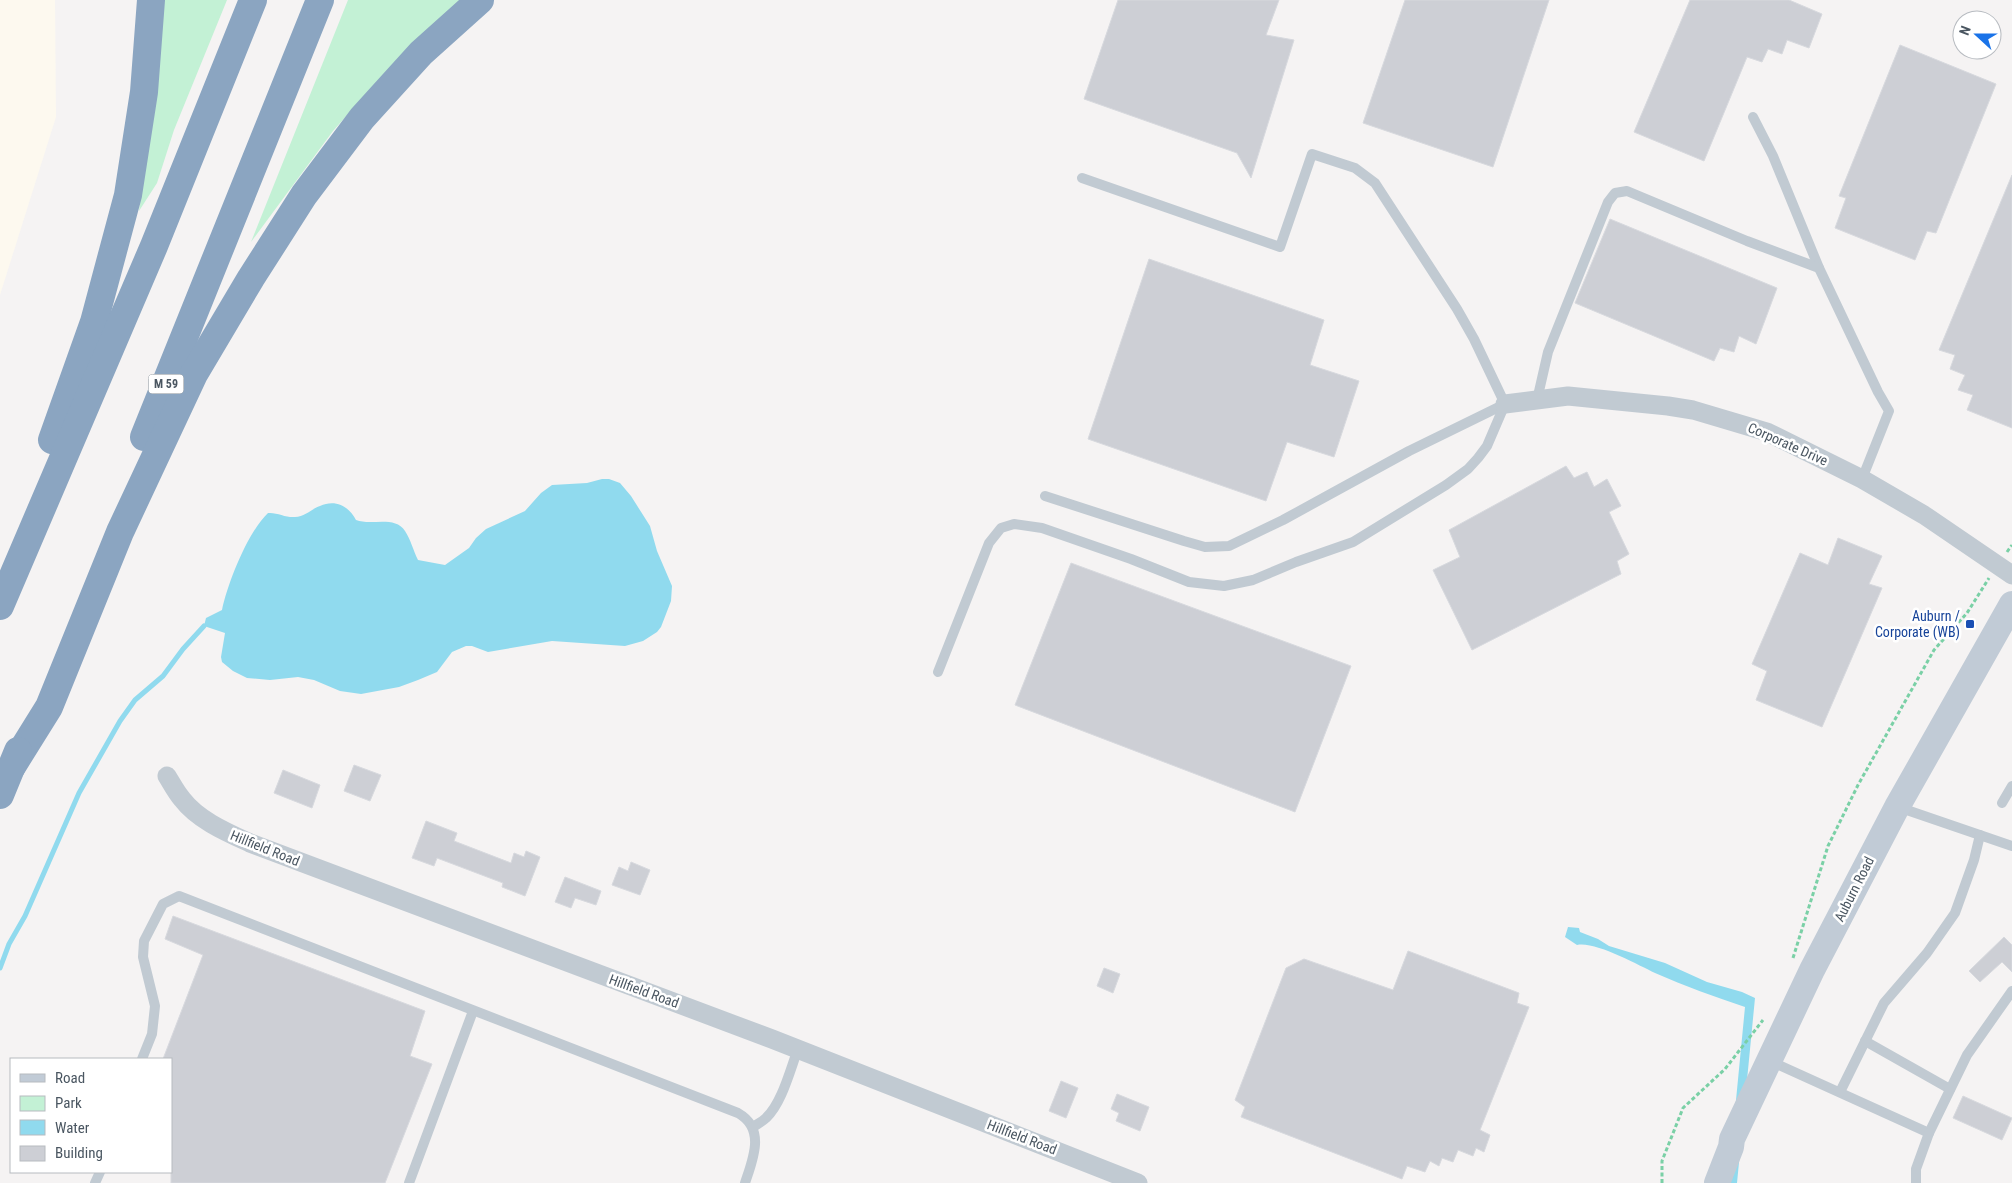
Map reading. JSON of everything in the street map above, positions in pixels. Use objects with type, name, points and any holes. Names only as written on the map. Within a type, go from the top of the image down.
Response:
[{"type":"highway","points":[[0,581],[11,541],[56,432],[94,322],[128,196],[144,92],[150,0]]},
{"type":"highway","points":[[0,606],[154,246],[253,0]]},
{"type":"highway","name":"M 59","points":[[0,795],[320,0]]},
{"type":"highway","points":[[11,768],[49,707],[120,532],[194,374],[251,278],[304,195],[362,118],[421,53],[480,0]]},
{"type":"main road","name":"Auburn Road","points":[[1717,1183],[1732,1147],[1732,1139],[1812,970],[1897,807],[2012,604]]},
{"type":"street","name":"Corporate Drive","points":[[1505,404],[1568,396],[1668,406],[1693,410],[1767,432],[1862,479],[1924,515],[2005,570]]},
{"type":"street","name":"Hillfield Road","points":[[167,776],[182,800],[198,814],[226,832],[250,843],[798,1049],[1138,1183]]},
{"type":"lane","points":[[1753,117],[1773,156],[1820,268],[1878,392],[1889,411],[1862,479]]},
{"type":"lane","points":[[938,672],[989,543],[1001,528],[1014,524],[1042,528],[1132,559],[1189,582],[1224,586],[1253,580],[1296,562],[1353,542],[1446,485],[1468,469],[1478,458],[1486,446],[1505,404],[1474,339],[1457,309],[1375,183],[1355,168],[1312,154],[1280,248],[1082,178]]},
{"type":"lane","points":[[1537,400],[1548,352],[1608,202],[1615,193],[1628,191],[1747,241],[1820,268]]},
{"type":"lane","points":[[1045,496],[1205,547],[1229,546],[1283,520],[1409,451],[1505,404]]},
{"type":"lane","points":[[2002,803],[2012,786]]},
{"type":"lane","points":[[1897,807],[2012,846]]},
{"type":"lane","points":[[1840,1092],[1884,1003],[1927,953],[1955,913],[1974,860],[1980,835]]},
{"type":"lane","points":[[142,1058],[152,1034],[156,1006],[143,957],[144,941],[151,924],[163,904],[179,896],[738,1113],[746,1118],[753,1127],[756,1138],[755,1152],[746,1183]]},
{"type":"lane","points":[[1916,1183],[1916,1169],[1929,1133],[1967,1055],[2012,992]]},
{"type":"lane","points":[[409,1183],[473,1011]]},
{"type":"lane","points":[[1866,1041],[1950,1090]]},
{"type":"lane","points":[[753,1127],[765,1120],[772,1111],[798,1049]]},
{"type":"lane","points":[[1770,1061],[1929,1133]]},
{"type":"path","points":[[1791,963],[1828,846],[1858,785],[1934,650],[2005,570],[2012,545]]},
{"type":"path","points":[[1662,1183],[1662,1161],[1683,1108],[1725,1069],[1768,1014]]},
{"type":"shaded area","points":[[0,0],[55,0],[56,117],[0,295]]},
{"type":"green space","points":[[160,0],[227,0],[174,130],[157,183],[139,211]]},
{"type":"green space","points":[[348,0],[461,0],[364,96],[333,131],[251,242]]},
{"type":"water","points":[[609,479],[620,483],[631,496],[650,526],[657,551],[672,586],[671,601],[661,627],[643,641],[625,646],[552,641],[488,652],[472,646],[466,646],[452,652],[437,672],[399,687],[361,694],[340,691],[314,680],[298,677],[270,680],[247,678],[233,671],[222,662],[221,657],[225,633],[204,626],[206,618],[222,610],[229,586],[246,545],[253,532],[268,513],[299,517],[326,504],[341,505],[350,511],[356,520],[362,522],[389,522],[401,526],[407,534],[418,560],[445,565],[469,548],[486,529],[525,511],[541,493],[552,485],[587,483]]},
{"type":"water","points":[[1568,927],[1579,928],[1580,932],[1598,939],[1609,946],[1665,963],[1707,982],[1742,992],[1755,998],[1737,1183],[1728,1183],[1745,1007],[1655,973],[1605,950],[1577,945],[1565,937]]},
{"type":"building","points":[[1118,0],[1279,0],[1266,35],[1294,40],[1251,178],[1237,153],[1084,99]]},
{"type":"building","points":[[1405,0],[1549,0],[1493,167],[1363,123]]},
{"type":"building","points":[[1690,0],[1789,0],[1822,14],[1809,48],[1787,40],[1782,54],[1768,49],[1762,62],[1747,57],[1704,161],[1634,132]]},
{"type":"building","points":[[1900,45],[1996,84],[1936,233],[1927,231],[1915,260],[1835,228],[1846,198],[1839,196]]},
{"type":"building","points":[[2012,175],[2012,428],[1967,410],[1973,395],[1958,390],[1965,375],[1950,369],[1955,355],[1939,350]]},
{"type":"building","points":[[1610,219],[1777,288],[1756,344],[1739,336],[1734,352],[1720,348],[1714,361],[1575,303]]},
{"type":"building","points":[[1149,259],[1324,320],[1310,365],[1359,381],[1334,457],[1287,442],[1266,501],[1088,439]]},
{"type":"building","points":[[1566,466],[1574,478],[1587,472],[1594,487],[1607,479],[1621,506],[1609,512],[1629,554],[1617,561],[1621,574],[1472,650],[1433,570],[1460,557],[1449,530]]},
{"type":"building","points":[[1838,538],[1882,556],[1869,584],[1882,588],[1822,727],[1756,700],[1767,671],[1752,664],[1800,553],[1828,565]]},
{"type":"building","points":[[1071,563],[1351,666],[1295,812],[1015,705]]},
{"type":"building","points":[[354,765],[381,775],[370,801],[344,791]]},
{"type":"building","points":[[283,770],[320,785],[312,808],[274,793]]},
{"type":"building","points":[[426,821],[457,833],[454,841],[511,863],[514,853],[524,857],[526,851],[540,857],[525,896],[502,887],[503,883],[437,858],[434,866],[412,858]]},
{"type":"building","points":[[631,862],[650,870],[640,895],[612,885],[619,867],[628,871]]},
{"type":"building","points":[[565,877],[601,891],[596,905],[575,898],[571,908],[555,902]]},
{"type":"building","points":[[173,916],[425,1011],[410,1056],[432,1064],[385,1183],[171,1183],[172,1058],[163,1058],[203,955],[165,939]]},
{"type":"building","points":[[2004,937],[2012,945],[2012,972],[2002,962],[1980,982],[1969,971]]},
{"type":"building","points":[[1408,951],[1519,993],[1517,1003],[1529,1007],[1480,1130],[1490,1135],[1484,1152],[1476,1148],[1473,1156],[1458,1150],[1453,1162],[1442,1158],[1439,1166],[1430,1161],[1425,1172],[1407,1166],[1402,1179],[1241,1117],[1245,1107],[1235,1100],[1286,968],[1304,959],[1393,990]]},
{"type":"building","points":[[1104,968],[1120,974],[1113,993],[1097,986]]},
{"type":"building","points":[[1061,1081],[1078,1088],[1066,1118],[1049,1111]]},
{"type":"building","points":[[1117,1094],[1149,1107],[1140,1131],[1116,1121],[1119,1113],[1111,1109]]},
{"type":"building","points":[[1963,1096],[2012,1118],[2002,1140],[1953,1118]]},
{"type":"waterway","points":[[0,968],[9,944],[25,916],[79,793],[120,721],[135,700],[163,676],[183,649],[204,626]]},
{"type":"place","name":"Auburn / Corporate (WB)","points":[[1970,624]]}]
